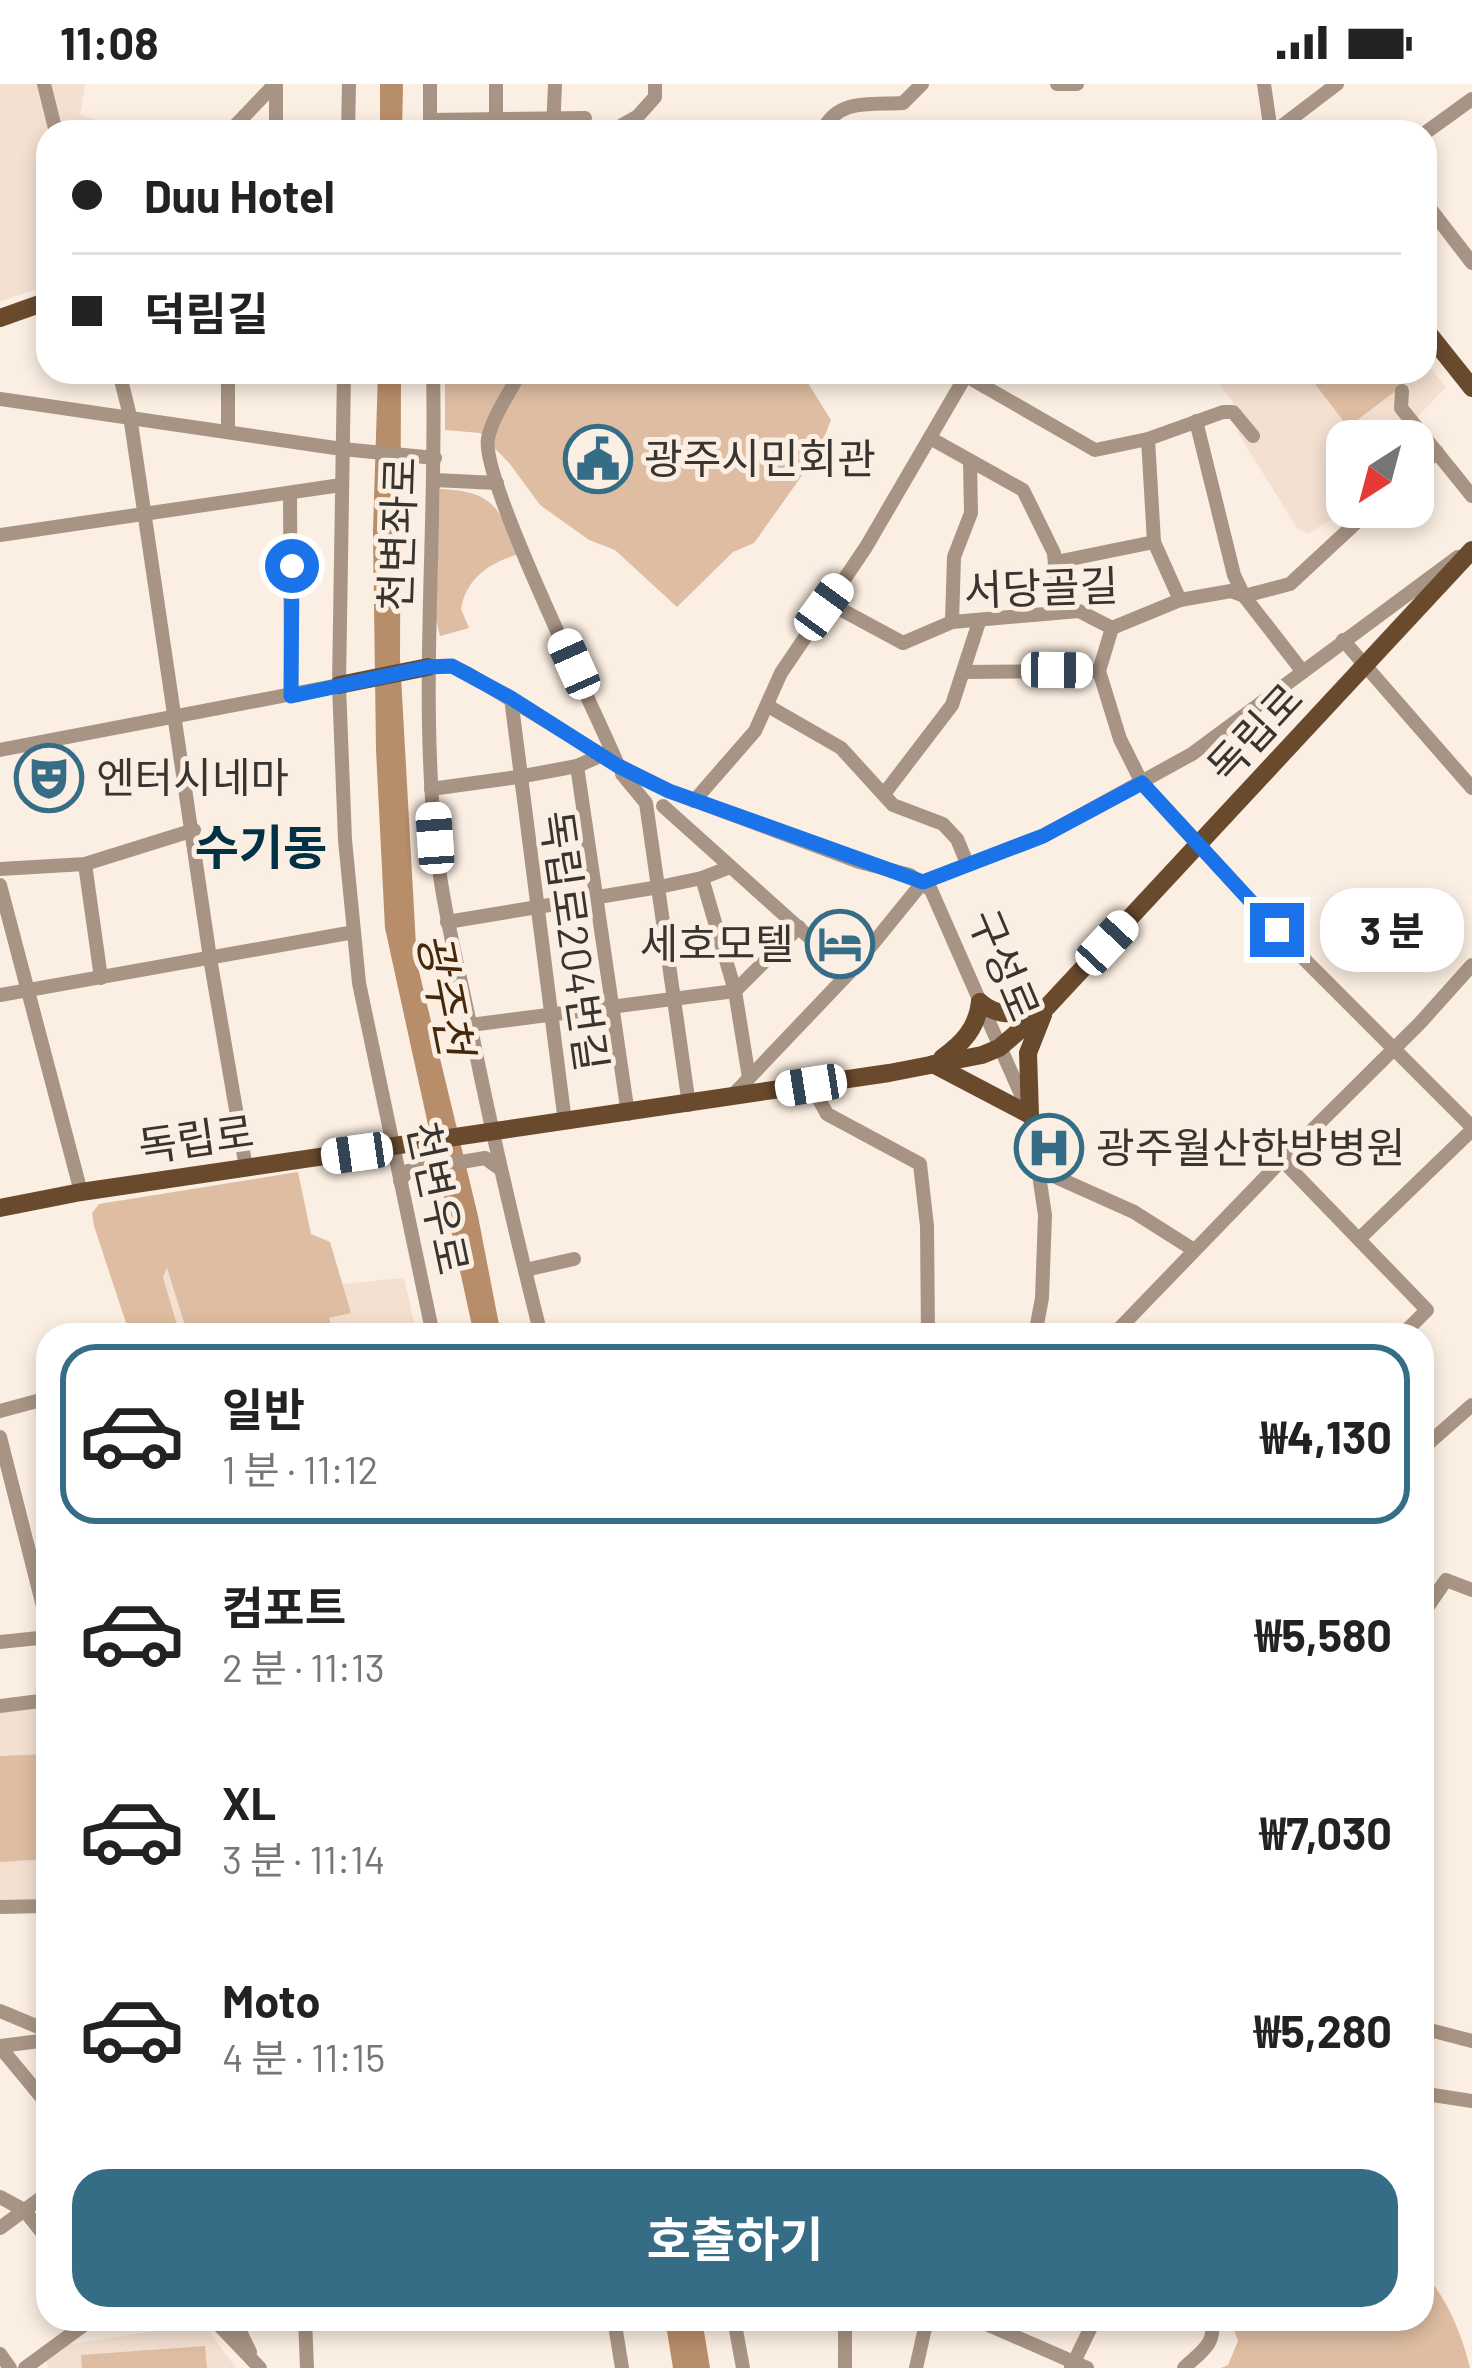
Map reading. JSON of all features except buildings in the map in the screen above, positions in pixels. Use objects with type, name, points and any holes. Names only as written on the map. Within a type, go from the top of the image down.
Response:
[{"type":"main road","points":[[0,319],[36,306]]},
{"type":"main road","points":[[1437,344],[1472,388]]},
{"type":"main road","name":"독립로","points":[[0,1208],[81,1192],[689,1105],[933,1064],[1000,1048],[1046,1008],[1472,549]]},
{"type":"main road","name":"구성로","points":[[339,685],[428,667]]},
{"type":"main road","points":[[980,1002],[993,1013],[1008,1015],[1046,1008]]},
{"type":"main road","points":[[980,1002],[978,1018],[962,1044],[933,1064],[1030,1115],[1028,1053],[1046,1008]]},
{"type":"street","points":[[44,84],[53,120]]},
{"type":"street","points":[[240,120],[276,84]]},
{"type":"street","points":[[276,84],[276,120]]},
{"type":"street","points":[[348,120],[349,84]]},
{"type":"street","points":[[430,84],[430,120]]},
{"type":"street","points":[[496,84],[496,120]]},
{"type":"street","points":[[553,120],[555,84]]},
{"type":"street","points":[[631,120],[655,97],[655,84]]},
{"type":"street","points":[[829,120],[845,106],[903,104],[922,84]]},
{"type":"street","points":[[1057,84],[1077,84]]},
{"type":"street","points":[[1264,84],[1270,120]]},
{"type":"street","points":[[1288,120],[1337,84]]},
{"type":"street","points":[[1437,124],[1472,99]]},
{"type":"street","points":[[574,120],[585,118]]},
{"type":"street","points":[[1437,221],[1472,263]]},
{"type":"street","points":[[122,384],[246,1168]]},
{"type":"street","points":[[228,384],[228,430]]},
{"type":"street","name":"천변우로","points":[[344,384],[347,449],[341,485],[339,685],[344,840],[359,982],[398,1147],[431,1323]]},
{"type":"street","name":"천변좌로","points":[[432,384],[428,458],[434,480],[428,667],[431,789],[447,922],[470,1025],[486,1133],[500,1168],[538,1323]]},
{"type":"street","points":[[514,384],[487,441],[490,462],[618,766]]},
{"type":"street","points":[[694,801],[742,749],[769,706],[781,673],[866,547],[958,384]]},
{"type":"street","points":[[983,384],[1095,450],[1148,440],[1232,412],[1253,436]]},
{"type":"street","points":[[1402,391],[1401,408],[1472,496]]},
{"type":"street","points":[[0,400],[428,458]]},
{"type":"street","points":[[1196,421],[1231,566],[1244,596],[1303,672]]},
{"type":"street","points":[[930,438],[1023,490],[1056,562],[1059,612]]},
{"type":"street","points":[[1148,440],[1154,542],[1180,601]]},
{"type":"street","points":[[952,622],[954,557],[971,512],[970,460]]},
{"type":"street","points":[[434,480],[496,483]]},
{"type":"street","points":[[0,535],[341,485]]},
{"type":"street","points":[[290,493],[291,696]]},
{"type":"street","name":"서당골길","points":[[824,607],[840,609],[903,643],[952,622],[1079,610],[1112,628],[1180,601],[1231,591],[1244,596],[1290,584],[1350,528]]},
{"type":"street","points":[[1056,562],[1154,542]]},
{"type":"street","points":[[730,1098],[849,973],[923,882],[1043,836],[1142,783],[1234,726],[1343,640],[1472,549]]},
{"type":"street","points":[[884,794],[952,705],[980,622]]},
{"type":"street","points":[[1112,628],[1099,671],[1120,739],[1142,783],[1472,1128],[1359,1239]]},
{"type":"street","points":[[1343,640],[1472,788]]},
{"type":"street","name":"구성로","points":[[428,667],[452,666],[511,698],[666,799],[694,801],[923,882],[938,902],[1030,1115],[1045,1215],[1037,1323]]},
{"type":"street","points":[[965,672],[1099,671]]},
{"type":"street","name":"구성로","points":[[0,751],[339,685]]},
{"type":"street","name":"독립로204번길","points":[[511,698],[566,1122]]},
{"type":"street","points":[[769,706],[841,748],[893,805],[933,818],[951,830],[967,863]]},
{"type":"street","points":[[431,789],[577,766],[598,753],[635,785],[647,813],[689,1105]]},
{"type":"street","points":[[577,766],[628,1114]]},
{"type":"street","points":[[647,813],[666,799],[730,867],[849,973]]},
{"type":"street","points":[[0,869],[85,864],[194,830]]},
{"type":"street","points":[[85,864],[101,978]]},
{"type":"street","points":[[447,922],[659,887],[730,867]]},
{"type":"street","points":[[702,878],[735,991],[749,1078]]},
{"type":"street","points":[[0,885],[81,1192]]},
{"type":"street","points":[[470,1025],[735,991],[799,927]]},
{"type":"street","points":[[0,994],[354,932]]},
{"type":"street","points":[[1124,1323],[1472,965]]},
{"type":"street","points":[[811,1085],[827,1114],[920,1164],[927,1226],[928,1323]]},
{"type":"street","points":[[404,1176],[485,1158],[500,1168]]},
{"type":"street","points":[[1282,1160],[1427,1310],[1414,1323]]},
{"type":"street","points":[[1038,1169],[1134,1212],[1194,1250]]},
{"type":"street","points":[[524,1270],[574,1259]]},
{"type":"street","points":[[0,1412],[36,1402]]},
{"type":"street","points":[[1434,1438],[1472,1405]]},
{"type":"street","points":[[0,1437],[36,1579]]},
{"type":"street","points":[[1434,1598],[1446,1580],[1472,1590]]},
{"type":"street","points":[[0,1642],[36,1638]]},
{"type":"street","points":[[0,1706],[36,1702]]},
{"type":"street","points":[[0,1907],[36,1906]]},
{"type":"street","points":[[0,2012],[36,2030]]},
{"type":"street","points":[[1434,2035],[1472,2041]]},
{"type":"street","points":[[36,2039],[0,2047],[36,2090]]},
{"type":"street","points":[[1434,2095],[1472,2102]]},
{"type":"street","points":[[0,2197],[24,2210],[36,2225]]},
{"type":"street","points":[[0,2228],[36,2202]]},
{"type":"street","points":[[25,2368],[76,2331]]},
{"type":"street","points":[[224,2331],[261,2368]]},
{"type":"street","points":[[241,2331],[261,2368]]},
{"type":"street","points":[[306,2331],[308,2368]]},
{"type":"street","points":[[616,2331],[622,2368]]},
{"type":"street","points":[[736,2331],[743,2368]]},
{"type":"street","points":[[845,2331],[845,2368]]},
{"type":"street","points":[[916,2368],[924,2331]]},
{"type":"street","points":[[1000,2331],[1077,2366],[1090,2331]]},
{"type":"street","points":[[1184,2368],[1210,2343],[1214,2331]]},
{"type":"street","points":[[0,2354],[10,2368]]},
{"type":"shaded area","points":[[0,84],[85,84],[80,114],[97,120],[36,120],[36,290],[0,301]]},
{"type":"shaded area","points":[[380,84],[403,84],[402,120],[380,120]]},
{"type":"shaded area","points":[[1437,376],[1446,387],[1415,420],[1326,420],[1326,523],[1309,534],[1297,528],[1238,433],[1240,412],[1220,384],[1437,384]]},
{"type":"shaded area","points":[[378,384],[401,384],[400,659],[417,963],[499,1323],[471,1323],[385,928],[376,750],[373,531]]},
{"type":"shaded area","points":[[445,384],[808,384],[831,420],[818,453],[754,543],[733,552],[677,607],[615,550],[589,540],[540,505],[480,433],[445,430]]},
{"type":"shaded area","points":[[1315,384],[1405,384],[1357,420],[1343,420]]},
{"type":"shaded area","points":[[440,489],[472,494],[492,505],[519,554],[488,567],[473,581],[461,609],[469,628],[440,636],[436,620]]},
{"type":"shaded area","points":[[298,1172],[311,1234],[330,1242],[351,1313],[329,1318],[330,1323],[184,1323],[167,1268],[163,1277],[176,1323],[126,1323],[94,1226],[92,1213],[99,1204]]},
{"type":"shaded area","points":[[330,1242],[342,1284],[404,1278],[414,1323],[176,1323],[163,1277],[167,1266]]},
{"type":"shaded area","points":[[36,1708],[36,1902],[0,1902],[0,1713]]},
{"type":"shaded area","points":[[36,1754],[36,1860],[0,1862],[0,1756]]},
{"type":"shaded area","points":[[1434,2286],[1452,2316],[1470,2368],[1221,2368],[1228,2365],[1238,2341],[1234,2331],[1434,2331]]},
{"type":"shaded area","points":[[153,2331],[209,2331],[236,2368],[48,2368],[46,2359],[66,2345]]},
{"type":"shaded area","points":[[667,2331],[704,2331],[710,2368],[673,2368]]},
{"type":"shaded area","points":[[205,2346],[207,2368],[82,2368],[81,2355]]},
{"type":"place","name":"광주시민회관","points":[[598,459]]},
{"type":"place","name":"엔터시네마","points":[[49,778]]},
{"type":"place","name":"세호모텔","points":[[840,944]]},
{"type":"place","name":"광주월산한방병원","points":[[1049,1148]]},
{"type":"district","name":"수기동","points":[[261,848]]},
{"type":"route","points":[[292,566],[291,696],[452,666],[618,766],[669,791],[923,882],[1043,836],[1142,783],[1277,930]]},
{"type":"water label","name":"광주천","points":[[445,994]]}]
